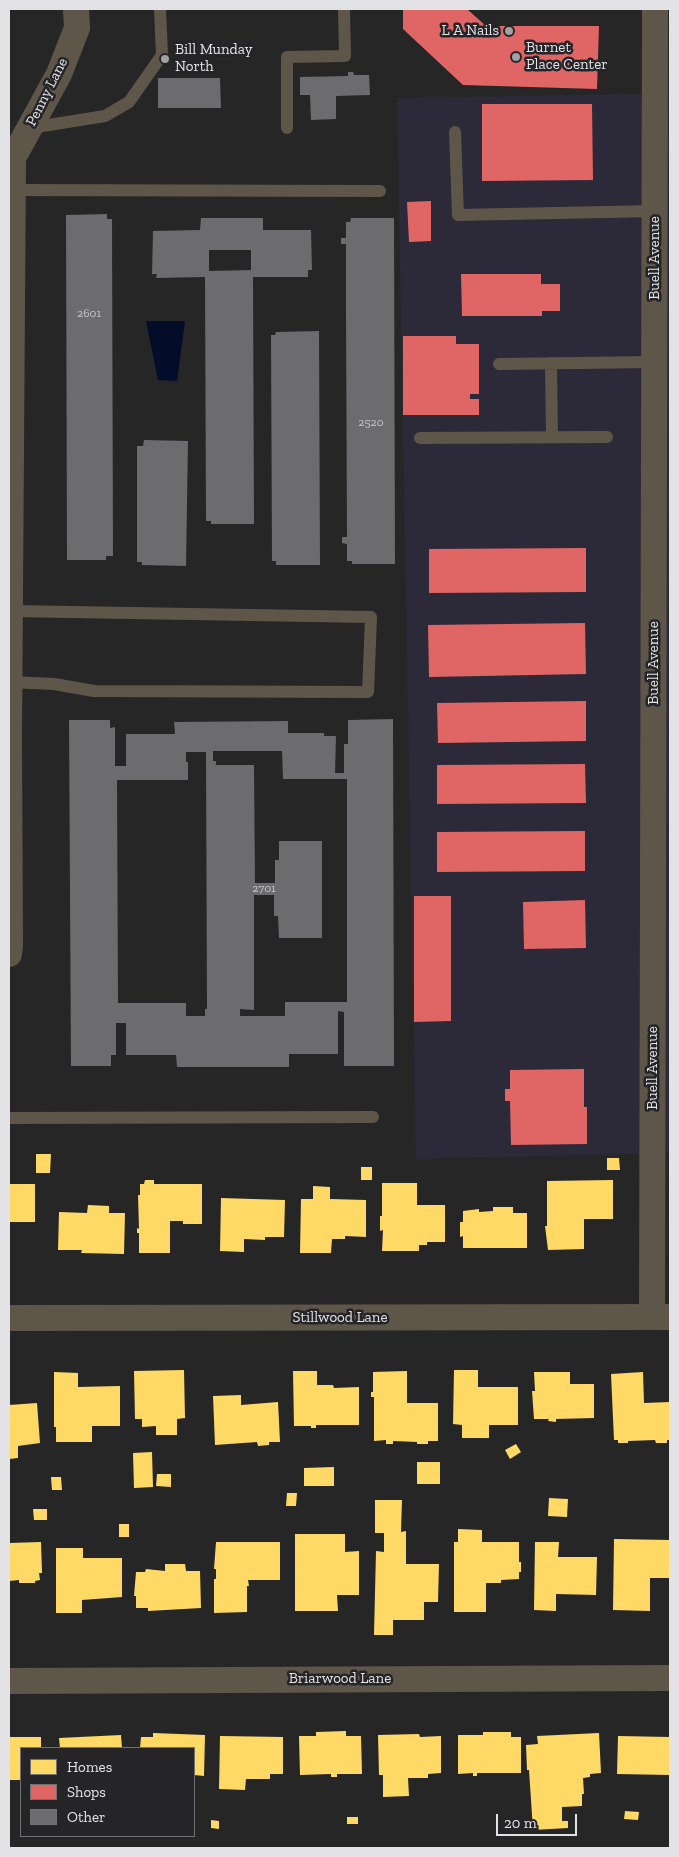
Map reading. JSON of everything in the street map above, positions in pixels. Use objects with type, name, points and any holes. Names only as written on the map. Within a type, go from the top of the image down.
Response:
[{"type":"street","name":"Penny Lane","points":[[9,954],[11,190],[13,158],[59,74],[76,28],[76,9]]},
{"type":"street","name":"Buell Avenue","points":[[655,9],[663,115],[655,211],[654,362],[661,1317]]},
{"type":"street","name":"Stillwood Lane","points":[[9,1318],[661,1317]]},
{"type":"street","name":"Briarwood Lane","points":[[9,1681],[670,1678]]},
{"type":"lane","points":[[29,128],[105,116],[129,102],[162,55],[160,9]]},
{"type":"lane","points":[[286,128],[286,57],[345,56],[344,9]]},
{"type":"lane","points":[[456,132],[458,215],[655,211]]},
{"type":"lane","points":[[11,190],[380,191]]},
{"type":"lane","points":[[499,364],[654,362]]},
{"type":"lane","points":[[551,363],[552,437]]},
{"type":"lane","points":[[420,438],[607,437]]},
{"type":"lane","points":[[10,611],[371,617],[368,692],[94,691],[54,684],[10,682]]},
{"type":"lane","points":[[9,1118],[373,1117]]},
{"type":"shaded area","points":[[670,93],[670,1153],[416,1159],[397,98]]},
{"type":"water","points":[[146,321],[185,321],[177,381],[158,380]]},
{"type":"building: Homes","points":[[36,1154],[51,1154],[50,1173],[36,1173]]},
{"type":"building: Homes","points":[[607,1158],[619,1158],[620,1170],[607,1170]]},
{"type":"building: Homes","points":[[361,1167],[372,1167],[372,1180],[361,1180]]},
{"type":"building: Homes","points":[[145,1180],[154,1180],[154,1184],[202,1184],[202,1224],[183,1224],[183,1221],[170,1221],[170,1253],[139,1253],[139,1233],[137,1233],[137,1228],[139,1229],[138,1195],[140,1195],[140,1184],[144,1184]]},
{"type":"building: Homes","points":[[613,1180],[613,1219],[584,1219],[584,1249],[548,1250],[545,1226],[547,1226],[547,1181]]},
{"type":"building: Homes","points":[[382,1183],[417,1183],[417,1205],[445,1205],[445,1242],[427,1242],[427,1245],[419,1245],[419,1251],[382,1251],[383,1230],[380,1231],[380,1216],[382,1216]]},
{"type":"building: Homes","points":[[9,1184],[35,1184],[35,1222],[9,1222]]},
{"type":"building: Homes","points":[[313,1186],[330,1187],[330,1199],[366,1200],[366,1237],[345,1236],[345,1239],[332,1239],[331,1253],[300,1253],[301,1199],[313,1199]]},
{"type":"building: Homes","points":[[221,1198],[285,1200],[284,1237],[265,1237],[265,1240],[244,1239],[244,1252],[220,1251]]},
{"type":"building: Homes","points":[[88,1205],[109,1206],[109,1213],[125,1213],[124,1254],[81,1253],[82,1250],[58,1250],[59,1212],[87,1213]]},
{"type":"building: Homes","points":[[493,1207],[513,1207],[513,1213],[527,1213],[527,1248],[463,1248],[463,1236],[460,1237],[460,1222],[463,1222],[463,1211],[479,1209],[479,1212],[493,1211]]},
{"type":"building: Homes","points":[[184,1370],[185,1418],[177,1419],[177,1435],[156,1435],[156,1426],[142,1427],[142,1419],[135,1419],[134,1371]]},
{"type":"building: Homes","points":[[454,1370],[478,1370],[478,1387],[518,1387],[518,1425],[489,1425],[489,1438],[462,1438],[462,1425],[453,1424]]},
{"type":"building: Homes","points":[[293,1371],[317,1371],[317,1385],[333,1385],[334,1388],[359,1387],[359,1425],[316,1425],[316,1428],[311,1428],[311,1426],[294,1426]]},
{"type":"building: Homes","points":[[407,1371],[407,1403],[438,1403],[438,1441],[428,1441],[428,1444],[417,1444],[417,1442],[393,1441],[393,1444],[386,1444],[386,1440],[374,1441],[374,1397],[371,1397],[371,1392],[373,1392],[373,1372]]},
{"type":"building: Homes","points":[[54,1372],[78,1373],[78,1387],[120,1386],[120,1426],[92,1426],[92,1442],[56,1442],[56,1427],[54,1427]]},
{"type":"building: Homes","points":[[534,1372],[570,1372],[570,1384],[594,1384],[594,1418],[556,1419],[556,1422],[548,1421],[549,1419],[534,1419],[532,1391],[535,1391]]},
{"type":"building: Homes","points":[[643,1372],[644,1403],[670,1402],[670,1440],[667,1440],[667,1443],[656,1443],[655,1440],[618,1443],[618,1440],[614,1440],[611,1374]]},
{"type":"building: Homes","points":[[241,1395],[241,1405],[278,1402],[280,1442],[269,1442],[269,1445],[258,1446],[257,1442],[215,1445],[213,1396]]},
{"type":"building: Homes","points":[[37,1403],[40,1443],[18,1446],[18,1458],[9,1459],[9,1405]]},
{"type":"building: Homes","points":[[516,1444],[521,1452],[510,1459],[505,1450]]},
{"type":"building: Homes","points":[[152,1452],[153,1487],[134,1488],[133,1453]]},
{"type":"building: Homes","points":[[417,1462],[440,1462],[440,1484],[417,1484]]},
{"type":"building: Homes","points":[[334,1467],[334,1486],[304,1486],[304,1468]]},
{"type":"building: Homes","points":[[157,1474],[171,1474],[171,1487],[156,1486]]},
{"type":"building: Homes","points":[[51,1477],[61,1477],[62,1490],[52,1490]]},
{"type":"building: Homes","points":[[287,1493],[297,1493],[296,1506],[286,1506]]},
{"type":"building: Homes","points":[[549,1498],[568,1499],[567,1517],[548,1516]]},
{"type":"building: Homes","points":[[375,1500],[402,1500],[401,1532],[406,1531],[406,1564],[439,1564],[438,1602],[424,1602],[424,1620],[393,1620],[393,1635],[374,1635],[376,1551],[384,1552],[384,1533],[375,1533]]},
{"type":"building: Homes","points":[[33,1509],[47,1509],[47,1520],[34,1520]]},
{"type":"building: Homes","points":[[119,1524],[129,1524],[129,1537],[119,1537]]},
{"type":"building: Homes","points":[[458,1529],[482,1530],[482,1542],[519,1542],[521,1572],[519,1572],[519,1579],[501,1580],[501,1583],[486,1583],[486,1612],[454,1612],[454,1542],[458,1542]]},
{"type":"building: Homes","points":[[295,1534],[345,1534],[345,1552],[359,1551],[359,1595],[337,1595],[338,1611],[295,1611]]},
{"type":"building: Homes","points":[[614,1539],[670,1540],[670,1578],[650,1578],[650,1611],[613,1610]]},
{"type":"building: Homes","points":[[41,1542],[42,1573],[39,1573],[40,1580],[35,1581],[35,1583],[19,1583],[19,1580],[9,1581],[9,1543]]},
{"type":"building: Homes","points":[[216,1542],[280,1542],[280,1580],[248,1580],[247,1612],[214,1613]]},
{"type":"building: Homes","points":[[535,1542],[559,1542],[558,1557],[597,1557],[596,1595],[556,1594],[556,1611],[534,1610]]},
{"type":"building: Homes","points":[[56,1548],[83,1548],[83,1558],[122,1558],[122,1597],[82,1600],[82,1613],[56,1613]]},
{"type":"building: Homes","points":[[165,1564],[185,1564],[186,1571],[200,1571],[201,1608],[148,1611],[148,1608],[136,1608],[136,1596],[134,1596],[136,1572],[145,1572],[146,1569],[165,1571]]},
{"type":"building: Homes","points":[[346,1731],[346,1736],[361,1736],[362,1774],[337,1774],[337,1777],[331,1777],[331,1774],[300,1775],[299,1736],[316,1736],[316,1732]]},
{"type":"building: Homes","points":[[483,1732],[511,1732],[511,1737],[521,1737],[521,1773],[477,1773],[477,1776],[473,1776],[473,1773],[458,1774],[458,1735],[483,1735]]},
{"type":"building: Homes","points":[[153,1733],[205,1735],[204,1776],[195,1775],[195,1747],[140,1747],[141,1737],[153,1737]]},
{"type":"building: Homes","points":[[599,1733],[601,1773],[590,1774],[590,1777],[583,1778],[584,1794],[582,1794],[582,1806],[562,1807],[562,1821],[568,1821],[568,1828],[533,1830],[526,1745],[538,1744],[537,1736]]},
{"type":"building: Homes","points":[[419,1734],[420,1737],[441,1736],[441,1773],[428,1774],[428,1778],[408,1778],[409,1796],[383,1797],[383,1775],[379,1775],[378,1735]]},
{"type":"building: Homes","points":[[121,1735],[122,1747],[60,1747],[59,1738]]},
{"type":"building: Homes","points":[[220,1736],[283,1737],[283,1774],[270,1774],[270,1779],[246,1779],[245,1790],[219,1789]]},
{"type":"building: Homes","points":[[618,1736],[670,1737],[670,1775],[617,1774]]},
{"type":"building: Homes","points":[[9,1737],[41,1737],[41,1747],[20,1747],[20,1780],[9,1780]]},
{"type":"building: Homes","points":[[625,1811],[639,1812],[638,1820],[624,1819]]},
{"type":"building: Homes","points":[[347,1817],[358,1817],[358,1824],[347,1824]]},
{"type":"building: Homes","points":[[211,1820],[219,1821],[219,1829],[211,1828]]},
{"type":"building: Shops","name":"Burnet Place Center","points":[[403,9],[467,9],[486,26],[599,26],[597,89],[463,85],[403,29]]},
{"type":"building: Shops","points":[[482,104],[592,104],[593,180],[482,181]]},
{"type":"building: Shops","points":[[431,201],[431,241],[409,242],[407,202]]},
{"type":"building: Shops","points":[[461,274],[541,274],[541,284],[560,284],[560,311],[542,311],[542,316],[462,316]]},
{"type":"building: Shops","points":[[403,336],[456,336],[456,344],[479,344],[479,394],[470,394],[470,399],[479,399],[479,415],[403,415]]},
{"type":"building: Shops","points":[[586,548],[586,592],[429,593],[429,549]]},
{"type":"building: Shops","points":[[585,623],[586,674],[429,677],[428,625]]},
{"type":"building: Shops","points":[[586,701],[586,741],[438,743],[437,703]]},
{"type":"building: Shops","points":[[585,764],[586,803],[437,804],[437,765]]},
{"type":"building: Shops","points":[[585,831],[585,871],[437,872],[437,832]]},
{"type":"building: Shops","points":[[414,896],[451,896],[451,1021],[414,1022]]},
{"type":"building: Shops","points":[[585,900],[586,948],[524,949],[523,902]]},
{"type":"building: Shops","points":[[584,1069],[584,1107],[587,1107],[587,1144],[511,1145],[510,1101],[505,1101],[505,1089],[510,1089],[510,1070]]},
{"type":"building: Other","points":[[348,72],[353,72],[354,75],[369,75],[370,95],[336,96],[336,119],[311,120],[310,95],[300,95],[300,77],[348,76]]},
{"type":"building: Other","points":[[158,78],[220,78],[221,108],[158,108]]},
{"type":"building: Other","points":[[107,214],[107,219],[112,219],[113,556],[106,556],[106,560],[67,560],[66,215]]},
{"type":"building: Other","points":[[201,218],[263,218],[263,230],[311,230],[312,270],[308,270],[308,277],[253,277],[254,524],[211,524],[211,521],[206,521],[205,277],[156,278],[157,274],[152,274],[153,231],[200,230]],"holes":[[[209,250],[251,250],[251,270],[209,271]]]},
{"type":"building: Other","points":[[351,218],[394,218],[395,564],[352,564],[352,561],[347,561],[347,544],[342,543],[342,537],[347,537],[346,244],[341,244],[341,238],[346,238],[346,222],[350,222]]},
{"type":"building: Other","points":[[319,331],[320,565],[276,565],[276,561],[272,561],[271,335],[275,335],[276,332]]},
{"type":"building: Other","points":[[144,440],[188,441],[186,566],[142,565],[142,562],[137,562],[137,446],[143,446]]},
{"type":"building: Other","points":[[393,719],[394,1066],[344,1066],[344,1012],[338,1011],[338,1054],[289,1054],[289,1067],[177,1067],[176,1055],[126,1055],[126,1023],[116,1023],[116,1055],[111,1055],[111,1066],[71,1066],[69,720],[110,720],[110,728],[115,727],[115,766],[126,766],[126,734],[175,734],[174,722],[288,721],[288,733],[324,733],[324,736],[336,736],[335,773],[344,773],[344,744],[348,744],[348,720]],"holes":[[[213,751],[282,751],[283,779],[347,779],[347,1002],[285,1002],[285,1016],[240,1016],[240,1009],[254,1010],[254,895],[274,895],[274,916],[278,916],[279,938],[322,938],[322,841],[279,841],[279,860],[275,860],[275,883],[255,883],[254,765],[216,765],[216,761],[213,761]],[[186,752],[206,752],[207,1009],[205,1009],[205,1016],[186,1016],[186,1003],[118,1003],[117,780],[188,780]]]},
{"type":"place","name":"L A Nails","points":[[509,31]]},
{"type":"place","name":"Burnet Place Center","points":[[516,57]]},
{"type":"place","name":"Bill Munday North","points":[[165,59]]}]
